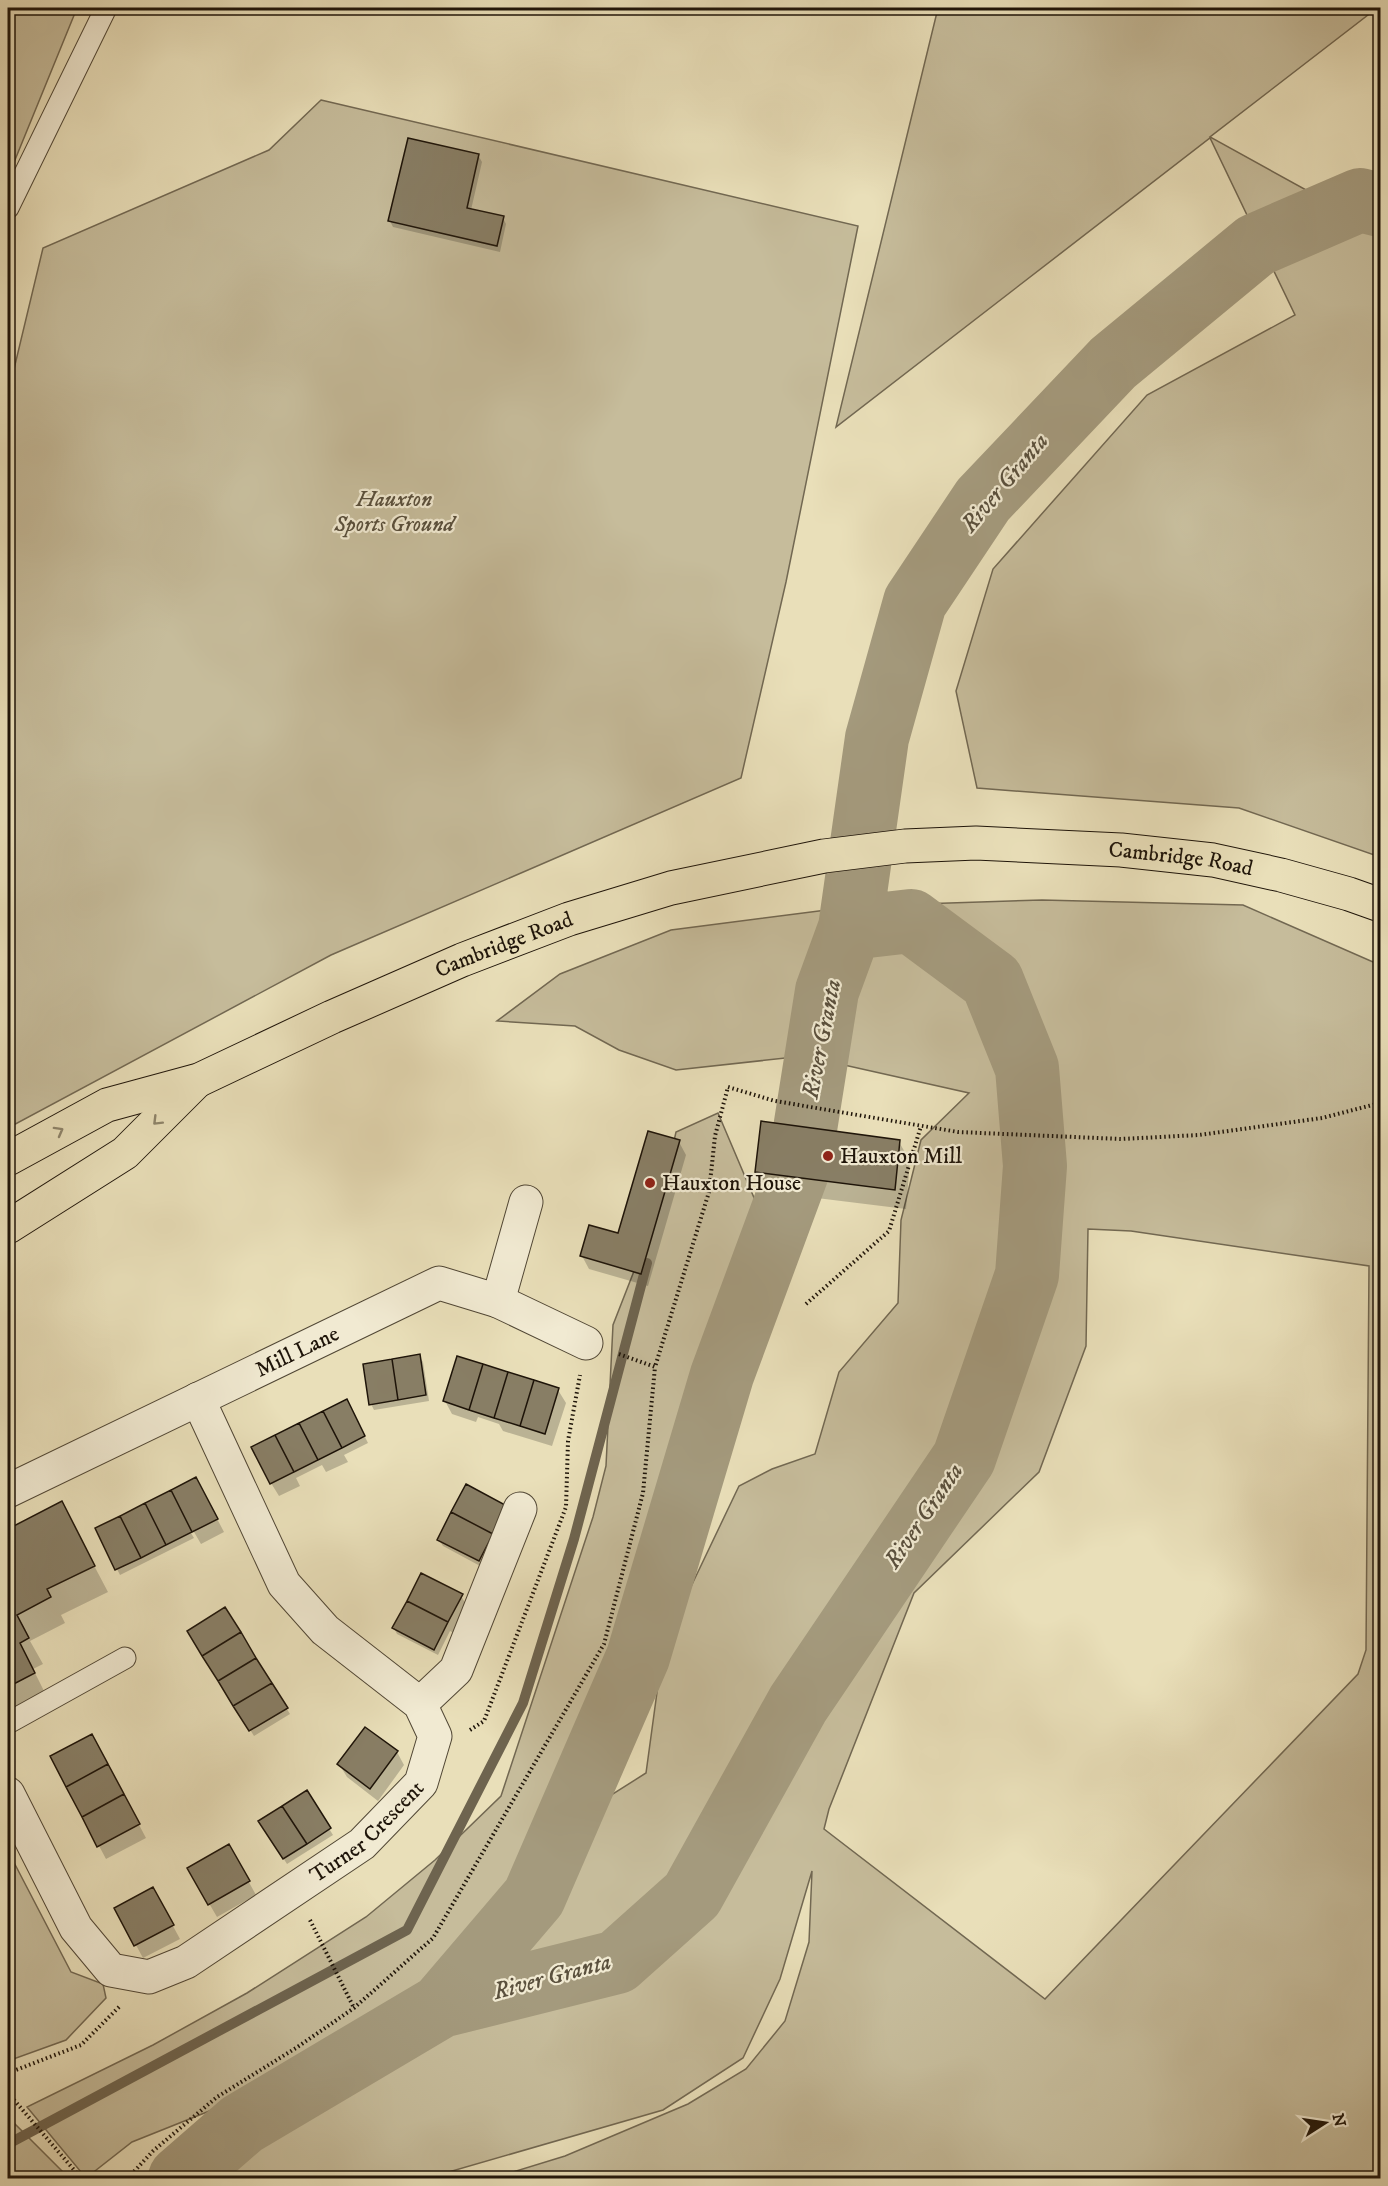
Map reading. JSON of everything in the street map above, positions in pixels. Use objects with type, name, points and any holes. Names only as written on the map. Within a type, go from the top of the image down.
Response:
[{"type":"highway","name":"Cambridge Road","points":[[8,1159],[107,1105],[199,1080],[332,1017],[452,965],[569,919],[670,888],[824,856],[905,846],[976,843],[1121,850],[1213,860],[1281,875],[1380,905]]},
{"type":"highway","name":"Cambridge Road","points":[[8,1227],[125,1153],[199,1080]]},
{"type":"street","points":[[498,1301],[526,1202]]},
{"type":"street","name":"Mill Lane","points":[[8,1491],[439,1283],[498,1301],[586,1343]]},
{"type":"street","name":"Turner Crescent","points":[[8,1794],[76,1928],[111,1970],[149,1977],[186,1962],[362,1844],[421,1783],[435,1736],[420,1704],[325,1630],[284,1584],[198,1399]]},
{"type":"street","points":[[420,1704],[456,1670],[520,1509]]},
{"type":"lane","points":[[8,208],[106,8]]},
{"type":"lane","points":[[8,1723],[125,1658]]},
{"type":"path","points":[[128,2178],[153,2151],[217,2097],[296,2048],[354,2008],[433,1938],[604,1644],[643,1493],[655,1367],[709,1192],[715,1136],[728,1087],[776,1101],[841,1114],[958,1132],[1098,1138],[1199,1136],[1322,1118],[1380,1103]]},
{"type":"path","points":[[806,1304],[889,1231],[921,1125]]},
{"type":"path","points":[[633,1358],[655,1367]]},
{"type":"path","points":[[309,1919],[354,2008]]},
{"type":"path","points":[[8,2093],[81,2178]]},
{"type":"green space","points":[[8,8],[77,8],[8,177]]},
{"type":"green space","points":[[938,8],[1377,8],[1210,137],[1306,190],[1353,184],[1380,192],[1380,857],[1239,808],[977,788],[956,691],[993,569],[1147,395],[1295,315],[1210,138],[836,427]]},
{"type":"green space","name":"Hauxton Sports Ground","points":[[321,100],[858,226],[786,582],[741,778],[331,955],[8,1128],[8,394],[43,248],[269,150]]},
{"type":"green space","points":[[1042,900],[1243,905],[1380,965],[1380,2178],[493,2178],[565,2156],[688,2104],[746,2069],[785,2021],[809,1942],[812,1871],[780,1979],[743,2058],[663,2110],[428,2178],[203,2178],[220,2154],[227,2104],[132,2142],[86,2178],[27,2107],[153,2045],[247,1993],[366,1917],[435,1860],[501,1796],[593,1517],[606,1466],[613,1325],[659,1207],[676,1132],[718,1113],[755,1200],[799,1245],[734,1333],[739,1426],[634,1604],[616,1661],[579,1750],[586,1811],[646,1773],[658,1685],[686,1597],[739,1486],[772,1469],[815,1454],[839,1372],[898,1303],[901,1220],[921,1140],[969,1093],[804,1056],[676,1070],[619,1050],[575,1026],[497,1021],[560,974],[671,930],[858,906]],"holes":[[[1088,1229],[1131,1231],[1369,1266],[1366,1650],[1358,1674],[1045,1999],[824,1829],[829,1809],[914,1593],[1039,1472],[1086,1346]]]},
{"type":"green space","points":[[8,1851],[71,1972],[103,1984],[106,1998],[66,2040],[8,2061]]},
{"type":"green space","points":[[9,2118],[69,2178],[8,2178]]},
{"type":"building","points":[[408,138],[479,154],[467,208],[504,216],[497,246],[388,221]]},
{"type":"building","name":"Hauxton Mill","points":[[761,1121],[900,1140],[895,1190],[755,1172]]},
{"type":"building","name":"Hauxton House","points":[[648,1131],[680,1140],[641,1274],[580,1256],[589,1225],[618,1233]]},
{"type":"building","points":[[420,1354],[426,1395],[398,1400],[392,1359]]},
{"type":"building","points":[[457,1356],[483,1364],[469,1410],[443,1401]]},
{"type":"building","points":[[392,1359],[398,1400],[369,1405],[363,1364]]},
{"type":"building","points":[[483,1364],[508,1372],[494,1418],[469,1410]]},
{"type":"building","points":[[508,1372],[534,1380],[520,1426],[494,1418]]},
{"type":"building","points":[[534,1380],[559,1388],[545,1434],[520,1426]]},
{"type":"building","points":[[347,1399],[365,1436],[342,1448],[323,1411]]},
{"type":"building","points":[[323,1411],[342,1448],[318,1460],[299,1423]]},
{"type":"building","points":[[299,1423],[318,1460],[294,1472],[275,1435]]},
{"type":"building","points":[[275,1435],[294,1472],[270,1484],[251,1447]]},
{"type":"building","points":[[196,1477],[218,1519],[192,1532],[171,1490]]},
{"type":"building","points":[[466,1484],[507,1506],[493,1534],[451,1512]]},
{"type":"building","points":[[171,1490],[192,1532],[166,1545],[145,1503]]},
{"type":"building","points":[[62,1501],[95,1566],[47,1589],[51,1597],[17,1615],[29,1638],[20,1643],[35,1673],[8,1687],[8,1529]]},
{"type":"building","points":[[145,1503],[166,1545],[141,1558],[120,1516]]},
{"type":"building","points":[[451,1512],[493,1534],[479,1561],[437,1540]]},
{"type":"building","points":[[120,1516],[141,1558],[115,1570],[95,1528]]},
{"type":"building","points":[[421,1573],[463,1594],[448,1622],[407,1601]]},
{"type":"building","points":[[407,1601],[448,1622],[434,1650],[392,1628]]},
{"type":"building","points":[[225,1607],[241,1632],[202,1656],[187,1631]]},
{"type":"building","points":[[241,1632],[256,1658],[218,1681],[202,1656]]},
{"type":"building","points":[[256,1658],[272,1683],[233,1706],[218,1681]]},
{"type":"building","points":[[272,1683],[288,1708],[249,1731],[233,1706]]},
{"type":"building","points":[[365,1727],[398,1751],[370,1789],[337,1764]]},
{"type":"building","points":[[92,1734],[108,1764],[66,1787],[50,1756]]},
{"type":"building","points":[[108,1764],[124,1794],[82,1817],[66,1787]]},
{"type":"building","points":[[307,1790],[331,1828],[307,1844],[282,1806]]},
{"type":"building","points":[[124,1794],[140,1824],[97,1847],[82,1817]]},
{"type":"building","points":[[282,1806],[307,1844],[283,1859],[258,1821]]},
{"type":"building","points":[[229,1844],[250,1881],[208,1905],[187,1868]]},
{"type":"building","points":[[153,1887],[174,1925],[134,1946],[114,1908]]},
{"type":"waterway","name":"River Granta","points":[[180,2178],[242,2124],[441,2006],[534,1897],[638,1657],[722,1375],[799,1167],[827,991],[850,928],[877,738],[915,602],[983,500],[1113,363],[1256,245],[1360,200],[1380,205]]},
{"type":"waterway","name":"River Granta","points":[[441,2006],[617,1962],[692,1895],[798,1704],[964,1458],[1027,1275],[1035,1166],[1027,1068],[992,981],[911,921],[850,928]]},
{"type":"waterway","points":[[8,2144],[407,1930],[523,1703],[574,1539],[647,1263]]},
{"type":"place","name":"Hauxton Mill","points":[[828,1156]]},
{"type":"place","name":"Hauxton House","points":[[650,1183]]}]
